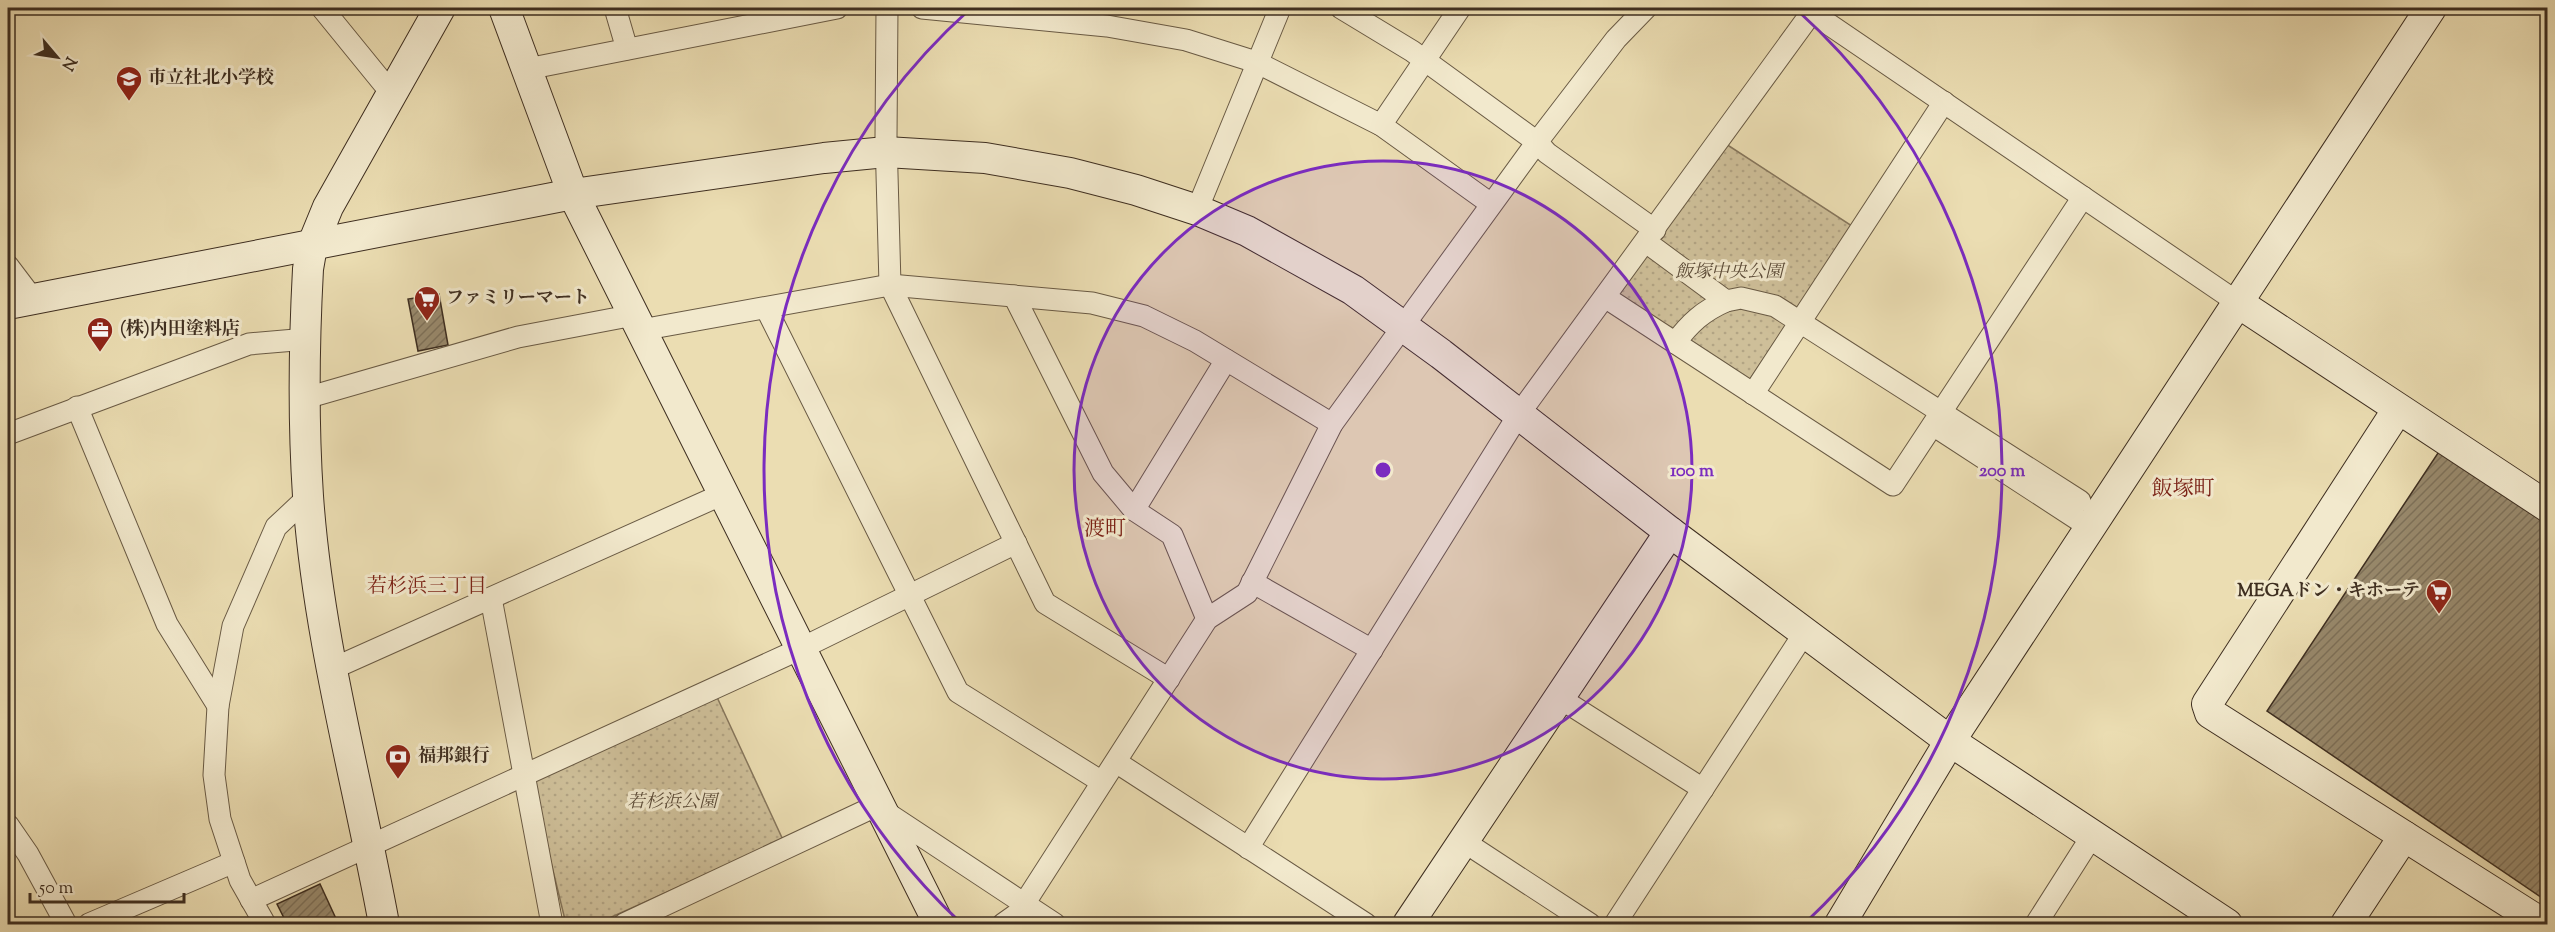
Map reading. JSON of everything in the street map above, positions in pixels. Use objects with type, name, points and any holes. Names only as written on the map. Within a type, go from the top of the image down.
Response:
[{"type":"street","points":[[322,8],[392,94]]},
{"type":"street","points":[[384,924],[370,846],[332,669],[308,497],[307,293],[312,246],[328,207],[440,8]]},
{"type":"street","points":[[504,8],[573,194],[939,924]]},
{"type":"street","points":[[615,8],[627,49]]},
{"type":"street","points":[[527,69],[837,8]]},
{"type":"street","points":[[887,8],[886,152],[890,285],[1045,603],[1168,679]]},
{"type":"street","points":[[922,8],[1111,17],[1256,62],[1381,125],[1491,204]]},
{"type":"street","points":[[1197,210],[1280,8]]},
{"type":"street","points":[[1341,8],[1423,60],[1537,142],[1547,153],[1651,236],[1726,301]]},
{"type":"street","points":[[1381,125],[1460,8]]},
{"type":"street","points":[[1003,924],[1026,905],[1207,619],[1247,593],[1332,424],[1401,325],[1616,39],[1646,8]]},
{"type":"street","points":[[1840,924],[1950,741],[2431,8]]},
{"type":"street","points":[[1248,848],[1518,414],[1651,236],[1808,10],[2237,302],[2547,507]]},
{"type":"street","points":[[1753,394],[1944,102]]},
{"type":"street","points":[[8,266],[20,302],[573,194],[824,158],[886,152],[985,159],[1070,173],[1136,190],[1197,210],[1247,231],[1353,290],[1670,532],[1950,741],[2227,924]]},
{"type":"street","points":[[1605,297],[1893,485],[2083,197]]},
{"type":"street","points":[[306,398],[518,337],[766,308],[890,285],[1092,303],[1144,316],[1226,360],[1332,424]]},
{"type":"street","points":[[1014,296],[1103,473],[1134,510],[1173,535],[1207,619]]},
{"type":"street","points":[[1675,343],[1689,324],[1705,310],[1726,301],[1741,298],[1758,300],[1775,306],[2091,528]]},
{"type":"street","points":[[766,308],[958,692],[1102,782]]},
{"type":"street","points":[[8,434],[249,344],[307,339]]},
{"type":"street","points":[[1134,510],[1226,360]]},
{"type":"street","points":[[77,407],[166,624],[218,706]]},
{"type":"street","points":[[2398,409],[2207,704],[2210,713],[2543,924]]},
{"type":"street","points":[[1937,419],[2080,501]]},
{"type":"street","points":[[332,669],[723,494]]},
{"type":"street","points":[[265,924],[240,880],[220,819],[214,775],[218,706],[233,626],[276,527],[308,497]]},
{"type":"street","points":[[1408,924],[1670,532]]},
{"type":"street","points":[[251,900],[800,649],[1016,543]]},
{"type":"street","points":[[1252,582],[1372,650]]},
{"type":"street","points":[[491,598],[552,924]]},
{"type":"street","points":[[1615,924],[1805,632]]},
{"type":"street","points":[[1558,697],[1703,789]]},
{"type":"street","points":[[1116,762],[1366,924]]},
{"type":"street","points":[[882,808],[1055,924]]},
{"type":"street","points":[[624,924],[882,808]]},
{"type":"street","points":[[8,825],[28,854],[66,924]]},
{"type":"street","points":[[2036,924],[2092,836]]},
{"type":"street","points":[[2346,924],[2404,836]]},
{"type":"street","points":[[1463,841],[1590,924]]},
{"type":"street","points":[[89,924],[234,862]]},
{"type":"green space","name":"飯塚中央公園","points":[[1726,144],[1852,226],[1748,382],[1618,296]]},
{"type":"green space","name":"若杉浜公園","points":[[716,695],[783,840],[596,924],[566,924],[531,780]]},
{"type":"building","points":[[439,294],[448,345],[418,351],[408,299]]},
{"type":"building","name":"MEGAドン・キホーテ","points":[[2442,447],[2548,520],[2548,902],[2267,711]]},
{"type":"building","points":[[320,884],[338,923],[287,924],[277,904]]},
{"type":"place","name":"市立社北小学校","points":[[129,102]]},
{"type":"place","name":"ファミリーマート","points":[[427,322]]},
{"type":"place","name":"(株)内田塗料店","points":[[100,353]]},
{"type":"place","name":"MEGAドン・キホーテ","points":[[2439,615]]},
{"type":"place","name":"福邦銀行","points":[[398,780]]},
{"type":"district","name":"飯塚町","points":[[2183,490]]},
{"type":"district","name":"渡町","points":[[1105,530]]},
{"type":"district","name":"若杉浜三丁目","points":[[427,587]]}]
